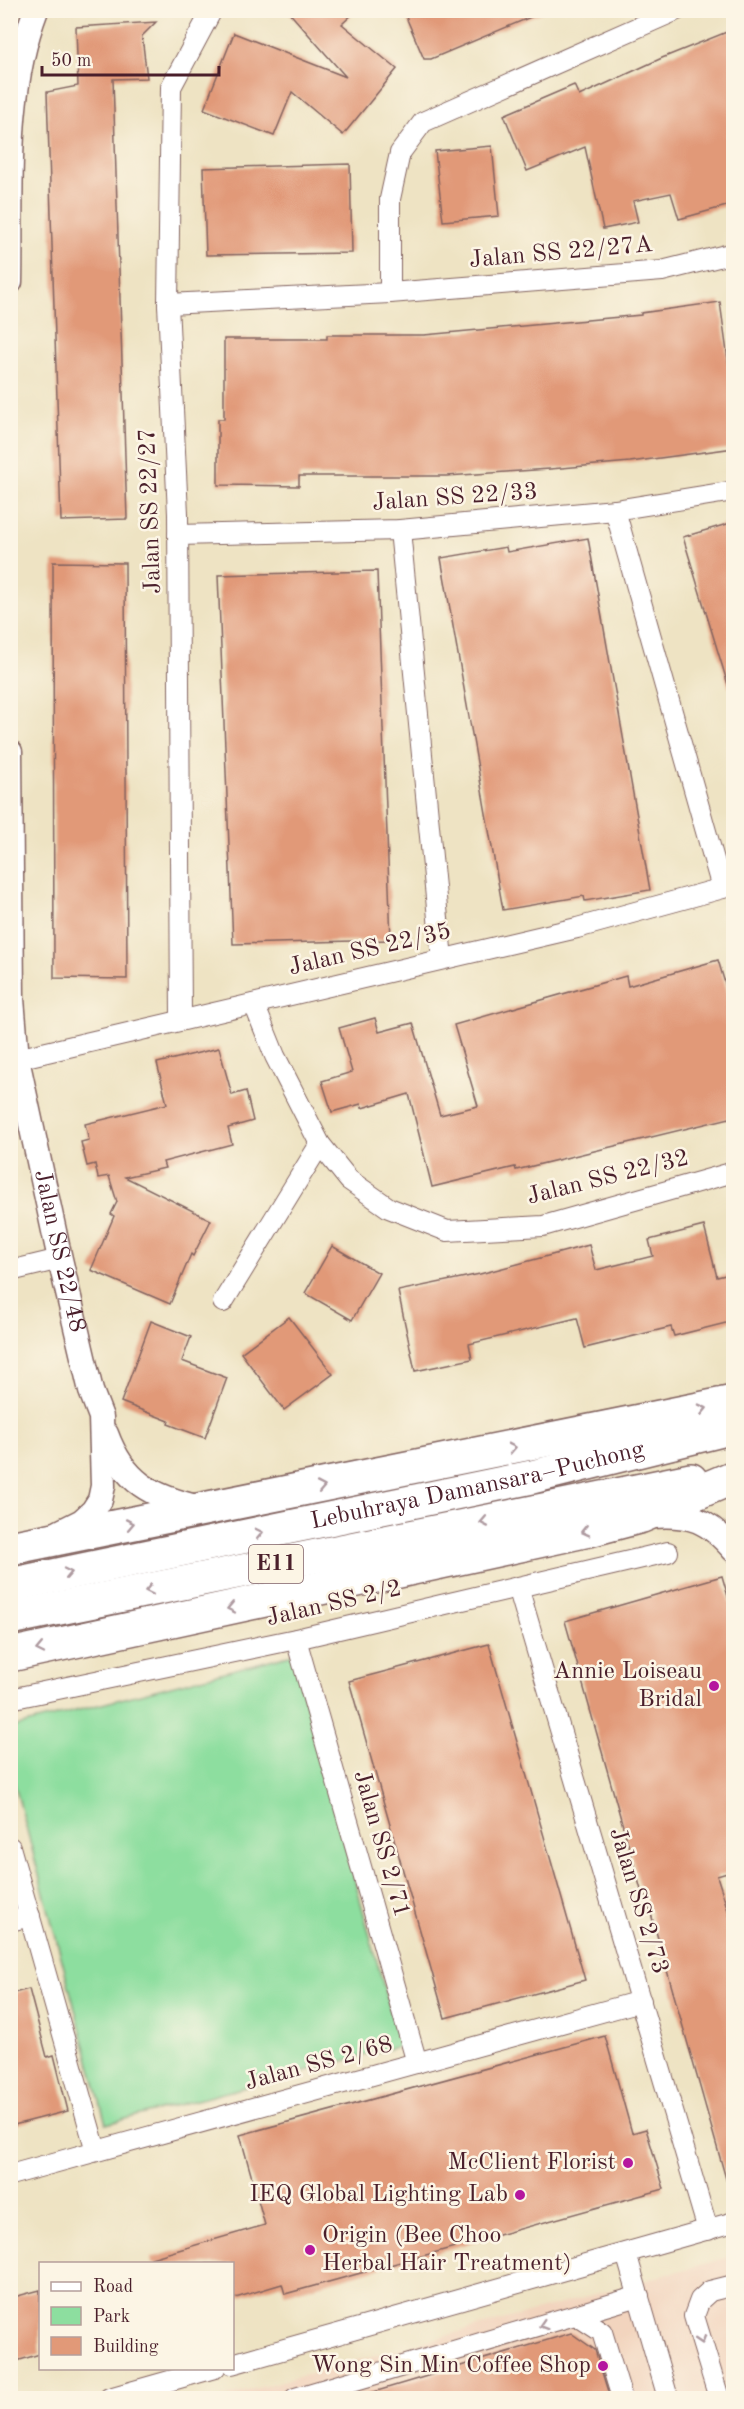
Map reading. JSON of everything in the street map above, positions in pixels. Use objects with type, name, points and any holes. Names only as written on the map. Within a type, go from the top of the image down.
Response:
[{"type":"highway","points":[[10,1548],[209,1510],[734,1402]]},
{"type":"highway","name":"Lebuhraya Damansara–Puchong","points":[[10,1584],[532,1477],[734,1426]]},
{"type":"highway","name":"Lebuhraya Damansara–Puchong","points":[[10,1618],[734,1471]]},
{"type":"highway","points":[[10,1655],[589,1530],[642,1516],[734,1477]]},
{"type":"street","points":[[10,282],[10,175],[14,118],[21,62],[36,10]]},
{"type":"street","name":"Jalan SS 22/27","points":[[181,1020],[178,535],[168,304],[171,87],[212,10]]},
{"type":"street","points":[[390,293],[390,199],[400,153],[423,122],[677,10]]},
{"type":"street","name":"Jalan SS 22/27A","points":[[168,304],[390,293],[662,271],[734,253]]},
{"type":"street","name":"Jalan SS 22/33","points":[[178,535],[400,530],[615,510],[734,491]]},
{"type":"street","points":[[615,510],[728,887]]},
{"type":"street","points":[[400,530],[442,959]]},
{"type":"street","name":"Jalan SS 22/48","points":[[10,752],[12,999],[17,1059],[60,1259],[91,1391],[101,1417],[103,1486],[100,1500],[93,1511],[82,1521],[45,1540]]},
{"type":"street","name":"Jalan SS 22/35","points":[[17,1059],[577,928],[728,887]]},
{"type":"street","name":"Jalan SS 22/32","points":[[254,1004],[275,1056],[320,1144],[349,1180],[388,1208],[447,1232],[543,1226],[734,1172]]},
{"type":"street","points":[[223,1302],[320,1144]]},
{"type":"street","points":[[10,1271],[60,1259]]},
{"type":"street","points":[[101,1417],[120,1464],[135,1481],[158,1496],[209,1510]]},
{"type":"street","points":[[642,1516],[677,1514],[700,1522],[720,1534],[734,1550]]},
{"type":"street","name":"Jalan SS 2/2","points":[[10,1699],[296,1639],[668,1552]]},
{"type":"street","name":"Jalan SS 2/73","points":[[518,1587],[708,2230]]},
{"type":"street","name":"Jalan SS 2/71","points":[[296,1639],[417,2063]]},
{"type":"street","points":[[10,1847],[96,2151]]},
{"type":"street","points":[[10,1921],[30,1916]]},
{"type":"street","name":"Jalan SS 2/68","points":[[10,2175],[641,2001]]},
{"type":"street","points":[[234,2363],[734,2223]]},
{"type":"street","points":[[626,2253],[668,2398]]},
{"type":"street","points":[[719,2398],[694,2316],[700,2300],[710,2291],[734,2285]]},
{"type":"street","points":[[296,2398],[639,2296]]},
{"type":"street","points":[[576,2315],[602,2332],[622,2398]]},
{"type":"street","points":[[109,2398],[208,2370]]},
{"type":"shaded area","points":[[733,2256],[733,2398],[222,2398]]},
{"type":"green space","points":[[293,1654],[400,2046],[106,2124],[11,1771],[10,1728]]},
{"type":"building","points":[[287,10],[357,10],[342,24],[397,69],[343,135],[292,92],[274,136],[204,109],[234,33],[346,77]]},
{"type":"building","points":[[403,10],[545,11],[431,59],[424,59]]},
{"type":"building","points":[[156,22],[142,36],[147,78],[113,79],[127,519],[61,521],[47,92],[78,86],[76,27]]},
{"type":"building","points":[[734,29],[734,204],[679,219],[671,193],[633,201],[638,222],[603,229],[585,147],[527,171],[504,115],[574,85],[579,96],[662,58]]},
{"type":"building","points":[[492,146],[499,216],[443,221],[435,151]]},
{"type":"building","points":[[350,164],[352,253],[206,255],[203,168]]},
{"type":"building","points":[[720,302],[731,381],[734,381],[734,448],[630,462],[550,469],[447,476],[299,476],[299,486],[218,485],[218,419],[224,419],[224,339],[327,339],[327,335],[424,335],[641,315],[641,313]]},
{"type":"building","points":[[734,522],[734,688],[729,688],[683,537]]},
{"type":"building","points":[[588,538],[650,890],[585,901],[584,896],[503,910],[441,558],[506,547],[507,552]]},
{"type":"building","points":[[53,562],[125,563],[127,979],[54,978]]},
{"type":"building","points":[[377,571],[391,940],[233,944],[218,575]]},
{"type":"building","points":[[718,960],[734,1013],[734,1117],[516,1170],[515,1167],[432,1187],[409,1094],[362,1108],[361,1104],[332,1112],[322,1081],[352,1072],[339,1028],[375,1018],[379,1032],[413,1023],[440,1115],[478,1106],[454,1025],[626,976],[628,986]]},
{"type":"building","points":[[219,1048],[232,1095],[246,1091],[253,1121],[228,1128],[232,1144],[163,1162],[165,1168],[125,1177],[211,1220],[193,1256],[191,1254],[170,1304],[91,1270],[114,1216],[111,1214],[117,1202],[109,1176],[98,1178],[95,1164],[87,1166],[81,1142],[89,1140],[85,1124],[167,1104],[157,1063]]},
{"type":"building","points":[[704,1226],[717,1277],[734,1273],[734,1321],[674,1336],[671,1327],[585,1348],[577,1318],[469,1344],[472,1359],[415,1371],[398,1291],[480,1274],[589,1245],[596,1270],[653,1256],[649,1240]]},
{"type":"building","points":[[332,1246],[379,1273],[352,1320],[305,1293]]},
{"type":"building","points":[[289,1317],[333,1374],[284,1410],[241,1353]]},
{"type":"building","points":[[151,1321],[191,1337],[182,1361],[227,1378],[205,1438],[121,1402]]},
{"type":"building","points":[[722,1576],[734,1617],[734,1871],[717,1876],[734,1929],[734,2185],[728,2186],[565,1621]]},
{"type":"building","points":[[489,1644],[585,1980],[445,2018],[349,1681]]},
{"type":"building","points":[[29,1989],[47,2057],[54,2055],[68,2111],[10,2126],[10,1994]]},
{"type":"building","points":[[605,2036],[632,2133],[646,2129],[664,2189],[285,2294],[282,2284],[234,2298],[234,2262],[152,2262],[151,2258],[265,2225],[240,2135]]},
{"type":"building","points":[[39,2290],[39,2354],[10,2363],[10,2298]]},
{"type":"building","points":[[571,2333],[595,2350],[610,2398],[367,2398],[367,2394]]},
{"type":"place","name":"Annie Loiseau Bridal","points":[[714,1686]]},
{"type":"place","name":"McClient Florist","points":[[628,2163]]},
{"type":"place","name":"IEQ Global Lighting Lab","points":[[520,2195]]},
{"type":"place","name":"Origin (Bee Choo Herbal Hair Treatment)","points":[[310,2250]]},
{"type":"place","name":"Wong Sin Min Coffee Shop","points":[[603,2366]]}]
